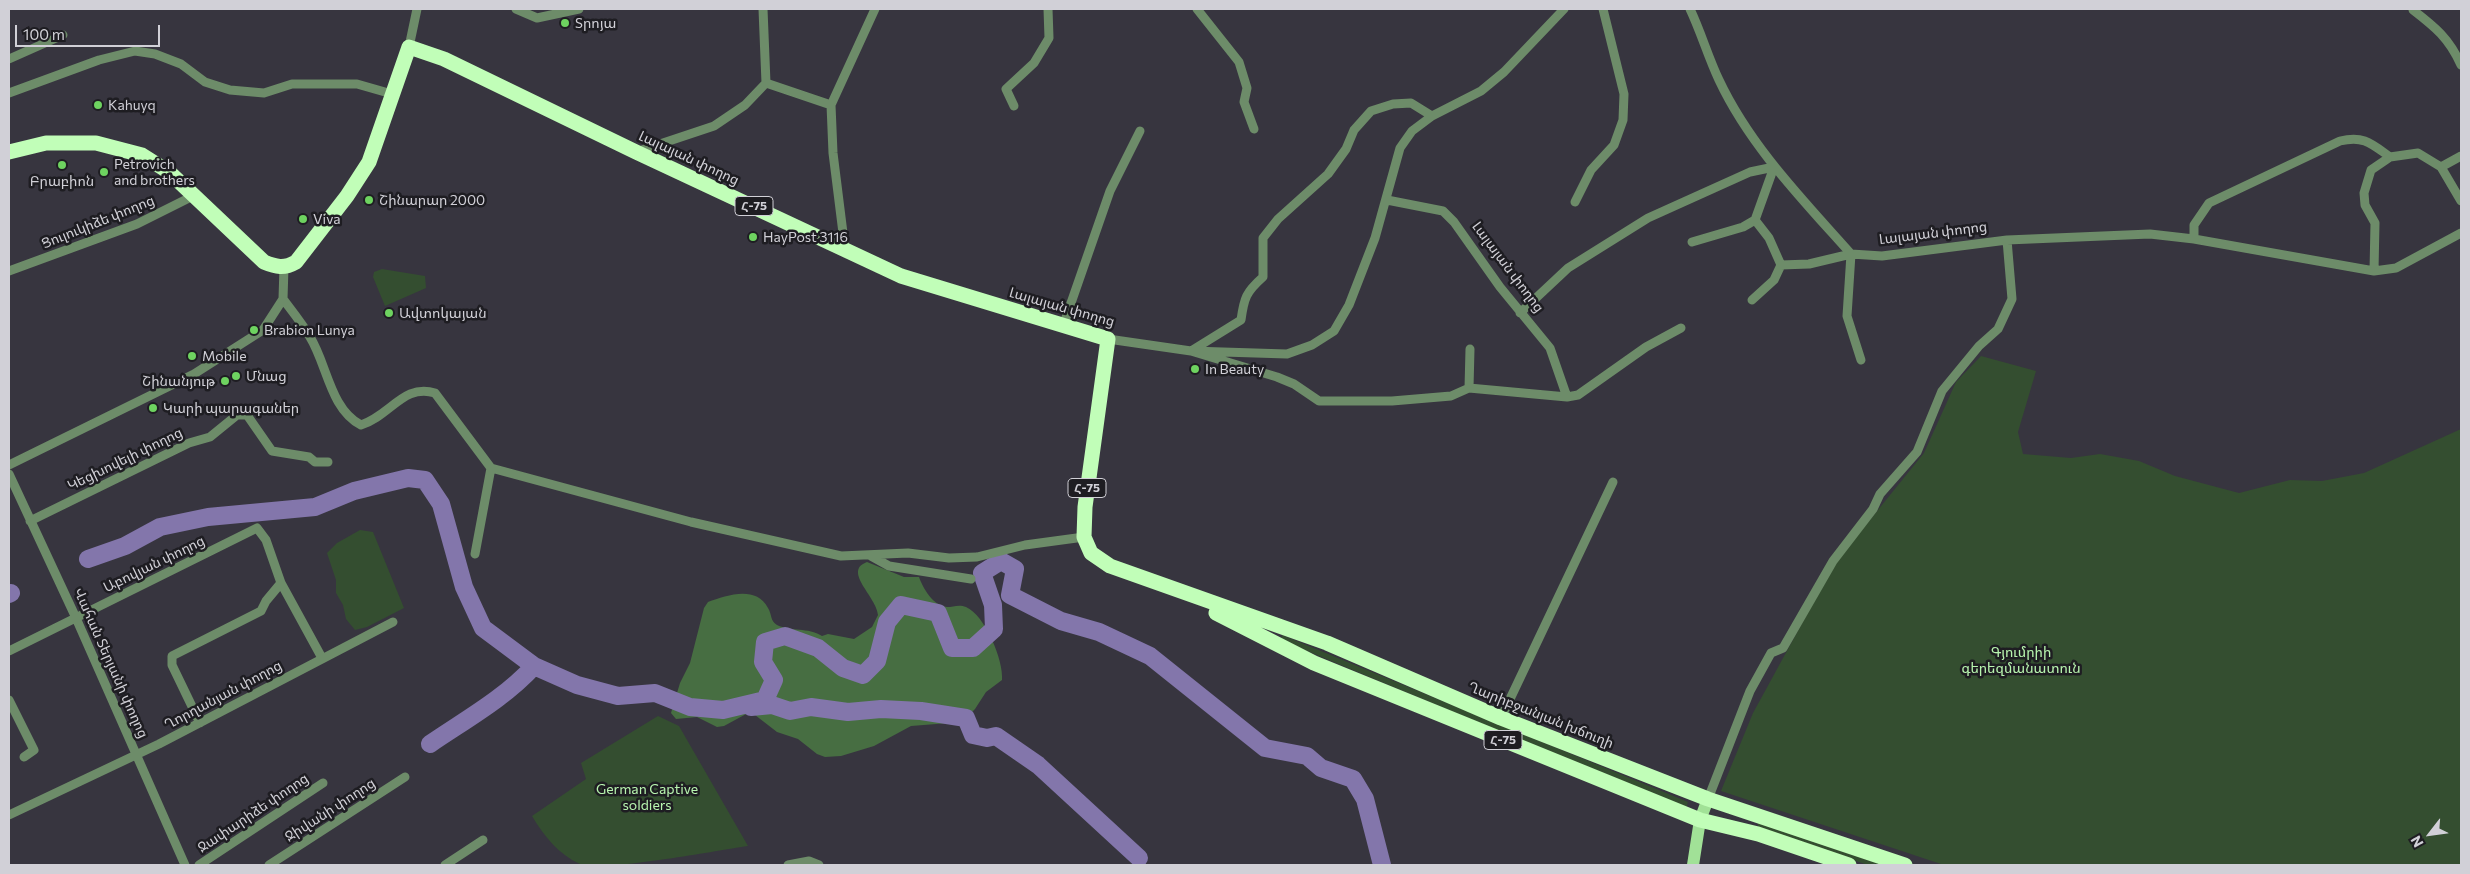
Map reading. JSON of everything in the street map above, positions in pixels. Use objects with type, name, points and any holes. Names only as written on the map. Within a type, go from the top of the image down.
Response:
[{"type":"highway","points":[[9,152],[46,143],[96,143],[142,155],[169,172],[264,262],[284,267],[296,262],[347,196],[369,162],[409,47]]},
{"type":"highway","name":"Լալայան փողոց","points":[[409,47],[444,59],[636,152],[901,276],[1108,339]]},
{"type":"highway","name":"Հ-75","points":[[1084,537],[1085,507],[1108,339]]},
{"type":"highway","name":"Ղարիբջանյան խճուղի","points":[[1084,537],[1091,553],[1110,566],[1327,643],[1501,718],[1708,799],[1905,865]]},
{"type":"highway","name":"Ղարիբջանյան խճուղի","points":[[1168,588],[1314,663],[1700,820],[1758,834],[1849,865]]},
{"type":"main road","points":[[1693,865],[1700,820],[1708,799]]},
{"type":"street","points":[[409,47],[417,9]]},
{"type":"street","points":[[516,9],[537,18],[579,9]]},
{"type":"street","points":[[636,152],[714,126],[745,105],[766,83],[763,9]]},
{"type":"street","points":[[845,249],[833,153],[832,105],[875,9]]},
{"type":"street","points":[[1014,106],[1006,89],[1034,62],[1049,38],[1048,9]]},
{"type":"street","points":[[1197,9],[1239,62],[1246,88],[1244,102],[1254,129]]},
{"type":"street","name":"Լալայան փողոց","points":[[1108,339],[1190,351],[1288,354],[1312,345],[1334,331],[1349,305],[1376,238],[1400,148],[1412,131],[1432,116],[1481,91],[1504,72],[1564,9]]},
{"type":"street","points":[[1575,202],[1591,170],[1614,145],[1623,120],[1624,94],[1603,9]]},
{"type":"street","points":[[1690,9],[1719,80],[1742,119],[1774,167],[1851,254],[1848,316],[1861,360]]},
{"type":"street","points":[[2413,10],[2440,31],[2452,45],[2461,65]]},
{"type":"street","points":[[9,59],[63,35]]},
{"type":"street","points":[[9,93],[99,60],[136,51],[155,54],[181,64],[205,82],[230,90],[264,93],[292,84],[357,84],[392,94]]},
{"type":"street","points":[[766,83],[832,105]]},
{"type":"street","points":[[1190,351],[1241,320],[1243,302],[1249,290],[1263,277],[1263,238],[1278,219],[1328,174],[1346,149],[1354,130],[1371,111],[1392,104],[1411,103],[1432,116]]},
{"type":"street","points":[[1063,326],[1110,191],[1140,132]]},
{"type":"street","points":[[2194,239],[2194,225],[2209,203],[2340,141],[2355,137],[2372,143],[2390,157]]},
{"type":"street","points":[[2374,271],[2375,223],[2365,205],[2364,193],[2371,170],[2390,157],[2418,152],[2441,167],[2461,201]]},
{"type":"street","points":[[2441,167],[2461,156]]},
{"type":"street","points":[[1692,242],[1743,227],[1755,220],[1774,167]]},
{"type":"street","points":[[1520,313],[1568,268],[1648,218],[1750,172],[1774,167]]},
{"type":"street","name":"Ցուլուկիձե փողոց","points":[[9,271],[137,224],[195,195]]},
{"type":"street","name":"Լալայան փողոց","points":[[1387,200],[1444,211],[1520,313],[1550,348],[1567,397]]},
{"type":"street","points":[[1752,300],[1774,280],[1781,266],[1769,238],[1755,220]]},
{"type":"street","name":"Լալայան փողոց","points":[[1781,266],[1809,264],[1851,254],[1882,256],[2007,240],[2150,234],[2194,239],[2374,271],[2396,268],[2461,233]]},
{"type":"street","points":[[1708,799],[1742,707],[1771,653],[1783,648],[1833,561],[1873,509],[1880,494],[1917,452],[1942,391],[1979,346],[1998,329],[2012,299],[2007,240]]},
{"type":"street","points":[[9,466],[194,374],[263,330],[284,299],[284,267]]},
{"type":"street","points":[[284,299],[311,337],[342,410],[353,421],[361,425],[374,421],[404,396],[424,389],[435,393],[491,468],[696,523],[841,556],[908,553],[949,558],[977,557],[1024,545],[1084,537]]},
{"type":"street","name":"Լալայան փողոց","points":[[1190,351],[1277,377],[1294,384],[1319,401],[1392,401],[1451,396],[1468,388],[1567,397],[1578,395],[1646,347],[1681,328]]},
{"type":"street","points":[[1468,388],[1470,349]]},
{"type":"street","name":"Կեցխովելի փողոց","points":[[30,521],[189,443],[210,437],[237,415],[246,415],[272,451],[310,456],[316,462],[328,462]]},
{"type":"street","points":[[475,554],[491,468]]},
{"type":"street","name":"Վահան Տերյանի փողոց","points":[[9,474],[76,618],[185,865]]},
{"type":"street","points":[[1501,718],[1614,482]]},
{"type":"street","name":"Աբովյան փողոց","points":[[9,651],[257,528],[266,540],[281,583]]},
{"type":"street","points":[[870,556],[888,566],[970,579]]},
{"type":"street","points":[[200,723],[172,665],[172,656],[261,611],[266,601],[281,583],[322,658]]},
{"type":"street","name":"Ղորղանյան փողոց","points":[[9,815],[137,755],[393,622]]},
{"type":"street","points":[[9,700],[34,750],[24,757]]},
{"type":"street","name":"Ջիվանի փողոց","points":[[269,865],[406,777]]},
{"type":"street","name":"Ջափարիձե փողոց","points":[[199,865],[323,783]]},
{"type":"street","points":[[445,865],[484,840]]},
{"type":"street","points":[[788,865],[809,860],[819,865]]},
{"type":"green space","points":[[382,269],[425,276],[426,288],[385,306],[373,277],[374,272]]},
{"type":"green space","name":"Գյումրիի գերեզմանատուն","points":[[1981,356],[2036,371],[2018,432],[2023,454],[2071,458],[2100,454],[2139,461],[2175,476],[2239,493],[2290,480],[2322,481],[2364,473],[2461,429],[2461,865],[1944,865],[1721,791],[1753,713],[1835,563],[1924,453],[1956,382]]},
{"type":"green space","points":[[360,530],[373,532],[404,608],[367,627],[355,630],[346,619],[343,605],[336,593],[336,580],[327,553],[337,543]]},
{"type":"green space","points":[[867,562],[904,577],[919,577],[926,591],[937,603],[947,607],[966,607],[980,619],[992,639],[1000,662],[1002,680],[986,692],[975,709],[966,718],[949,723],[911,726],[874,746],[841,756],[825,757],[817,754],[798,739],[777,732],[755,715],[748,713],[724,726],[717,727],[697,717],[676,719],[671,713],[680,683],[690,663],[704,608],[708,602],[732,595],[749,594],[763,601],[769,610],[773,622],[777,625],[811,631],[822,636],[828,634],[854,639],[872,627],[878,615],[872,600],[859,578],[860,566]]},
{"type":"green space","points":[[1282,635],[1688,802],[1686,809],[1281,640]]},
{"type":"green space","name":"German Captive soldiers","points":[[658,716],[679,726],[748,846],[610,866],[591,866],[572,860],[552,844],[532,816],[586,779],[581,763]]},
{"type":"green space","points":[[1758,821],[1890,865],[1868,865],[1758,828]]},
{"type":"waterway","points":[[88,559],[125,546],[160,527],[208,517],[315,507],[354,491],[408,478],[425,480],[441,504],[464,587],[483,628],[534,666],[577,685],[618,696],[655,693],[690,707],[723,710],[765,700],[774,680],[763,662],[765,642],[785,636],[818,648],[843,668],[863,675],[877,661],[887,622],[901,605],[938,613],[952,648],[973,648],[994,629],[993,605],[982,573],[1001,561],[1015,569],[1010,595],[1061,621],[1099,632],[1150,656],[1265,748],[1307,756],[1321,768],[1353,779],[1365,799],[1382,865]]},
{"type":"waterway","points":[[430,744],[498,698],[523,678],[534,666]]},
{"type":"waterway","points":[[751,707],[772,705],[790,711],[811,707],[848,712],[881,709],[921,711],[966,718],[973,735],[987,738],[996,736],[1038,765],[1139,858]]},
{"type":"place","name":"Տրոյա","points":[[565,23]]},
{"type":"place","name":"Kahuyq","points":[[98,105]]},
{"type":"place","name":"Բրաբիոն","points":[[62,165]]},
{"type":"place","name":"Petrovich and brothers","points":[[104,172]]},
{"type":"place","name":"Շինարար 2000","points":[[369,200]]},
{"type":"place","name":"Viva","points":[[303,219]]},
{"type":"place","name":"HayPost 3116","points":[[753,237]]},
{"type":"place","name":"Ավտոկայան","points":[[389,313]]},
{"type":"place","name":"Brabion Lunya","points":[[254,330]]},
{"type":"place","name":"Mobile","points":[[192,356]]},
{"type":"place","name":"In Beauty","points":[[1195,369]]},
{"type":"place","name":"Մնաց","points":[[236,376]]},
{"type":"place","name":"Շինանյութ","points":[[225,381]]},
{"type":"place","name":"Կարի պարագաներ","points":[[153,408]]}]
